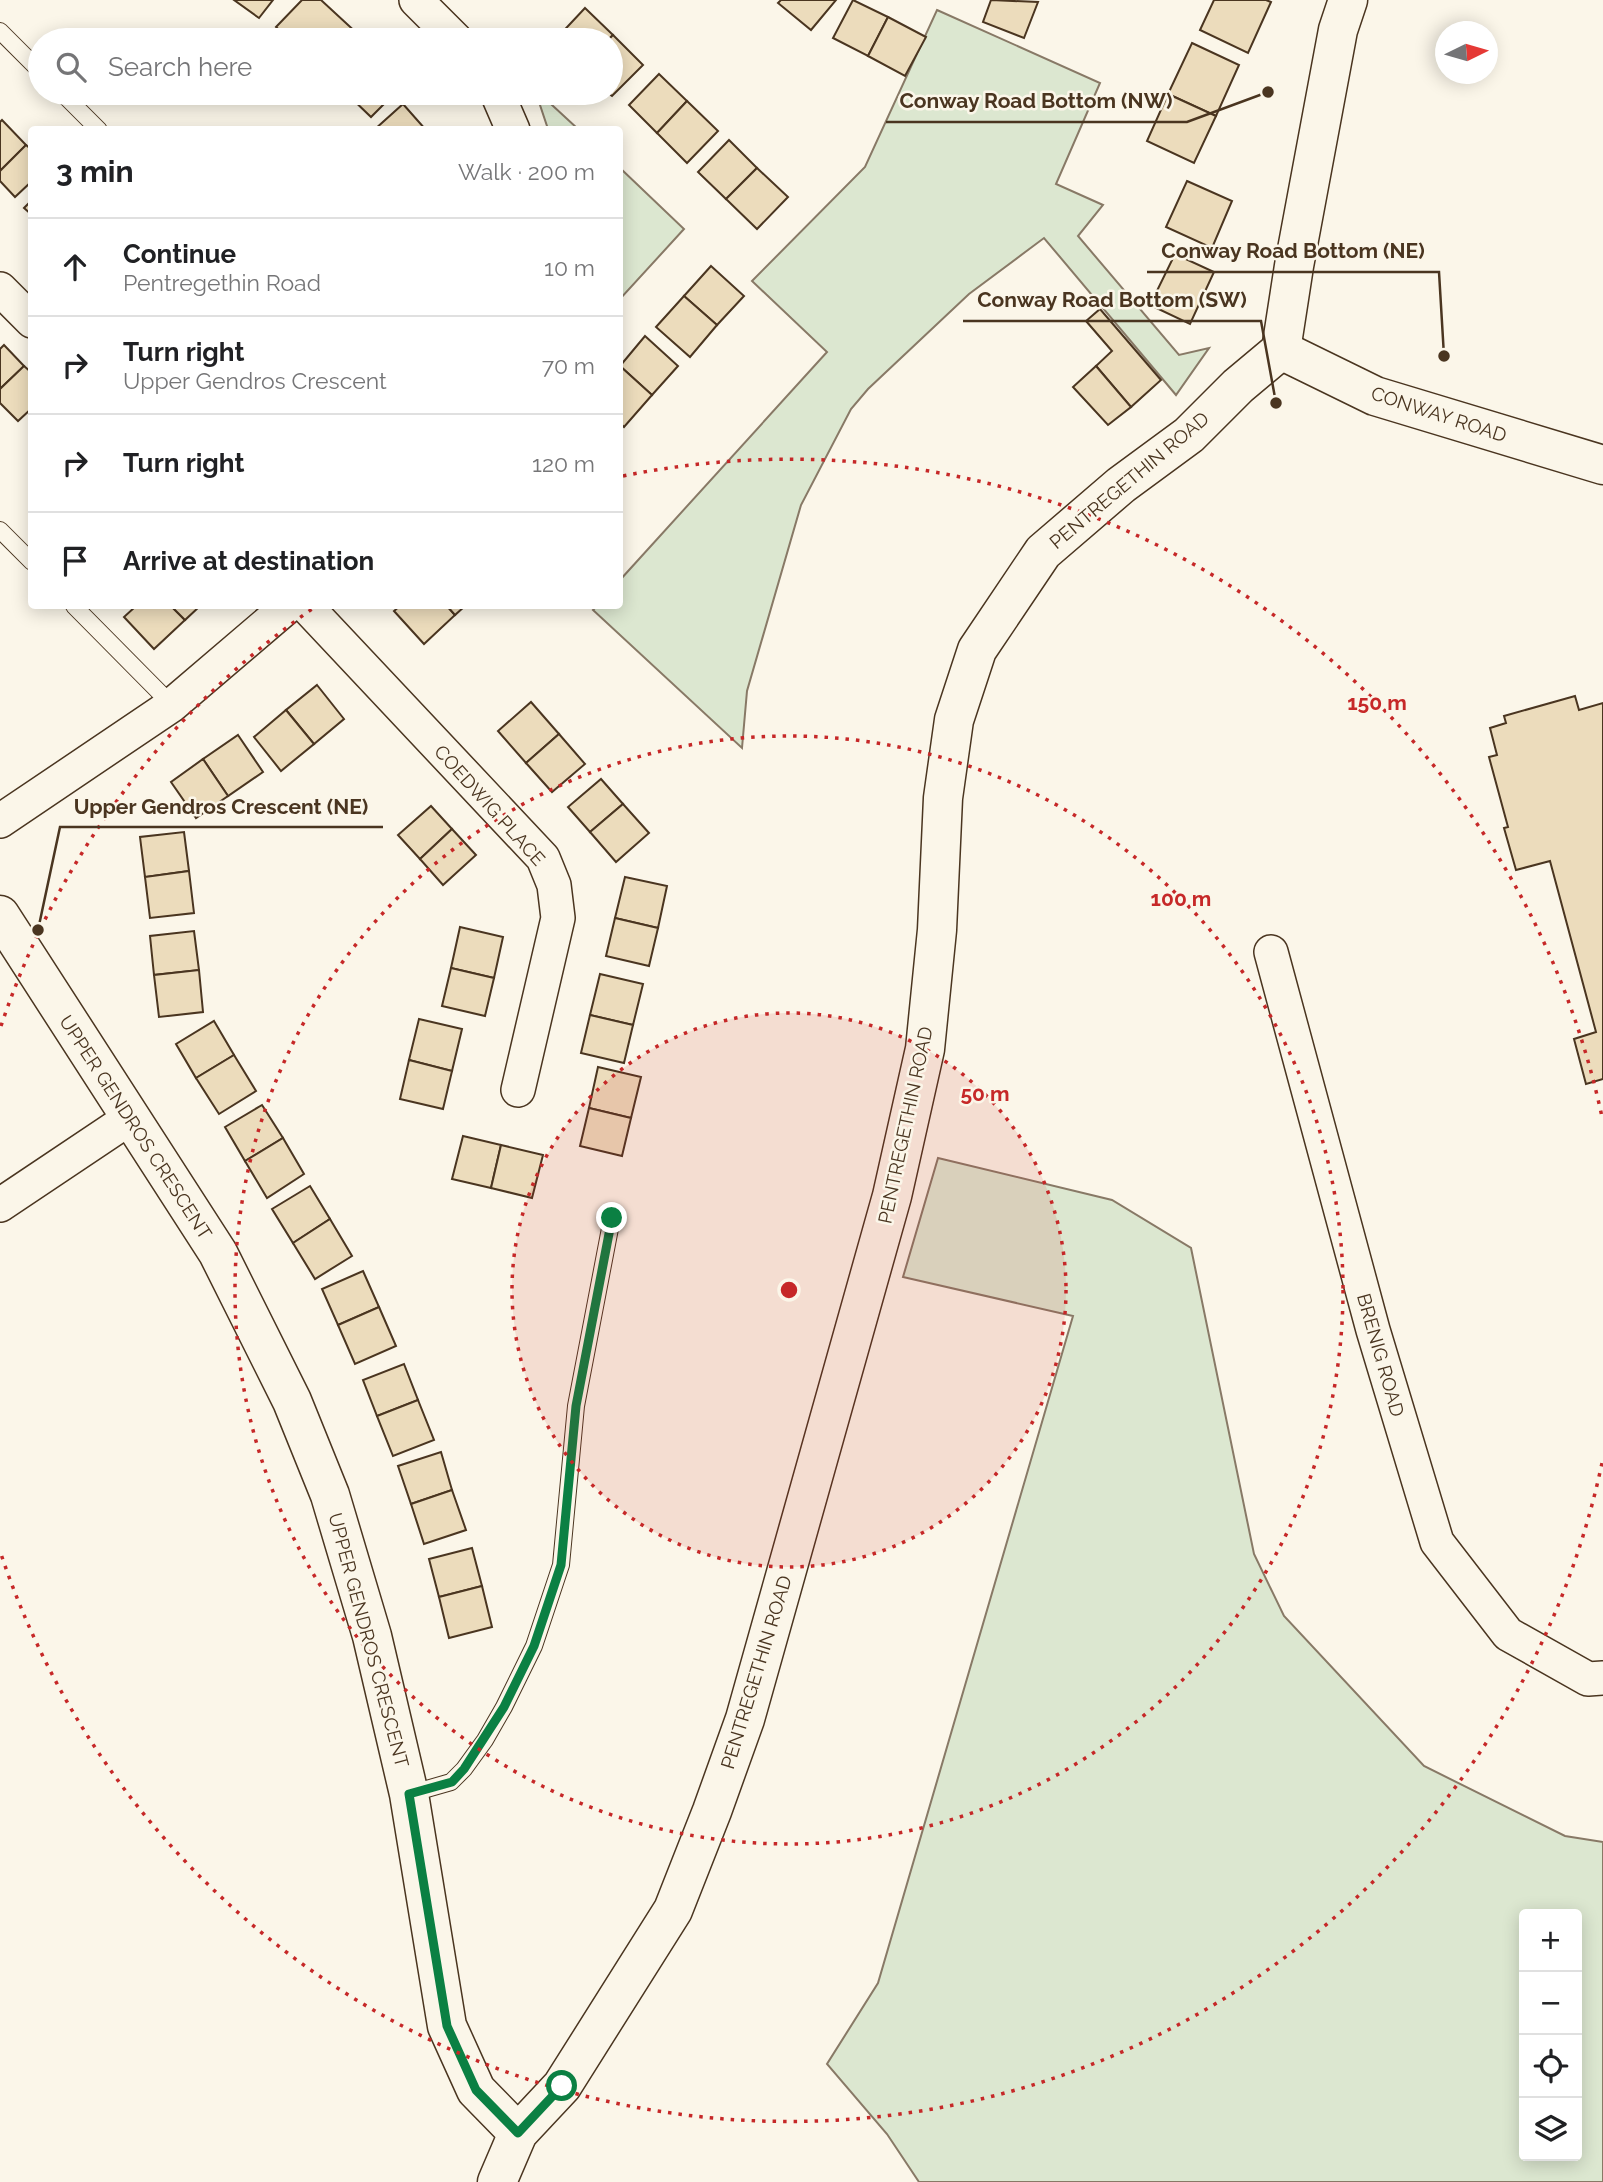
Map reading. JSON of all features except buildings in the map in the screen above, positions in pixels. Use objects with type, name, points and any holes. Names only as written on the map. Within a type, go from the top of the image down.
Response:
[{"type":"street","points":[[416,0],[444,28]]},
{"type":"street","points":[[1281,350],[1293,266],[1338,30],[1348,0]]},
{"type":"street","points":[[502,105],[511,126]]},
{"type":"street","points":[[0,289],[28,317]]},
{"type":"street","name":"CONWAY ROAD","points":[[1281,350],[1375,396],[1603,465]]},
{"type":"street","name":"PENTREGETHIN ROAD","points":[[497,2182],[518,2133],[562,2086],[673,1910],[745,1719],[892,1196],[925,1049],[937,930],[945,785],[954,720],[977,650],[1043,552],[1121,485],[1189,435],[1238,386],[1281,350]]},
{"type":"street","points":[[0,821],[172,705],[284,609]]},
{"type":"street","name":"COEDWIG PLACE","points":[[309,609],[542,858],[554,885],[558,918],[518,1090]]},
{"type":"street","name":"UPPER GENDROS CRESCENT","points":[[0,915],[218,1253],[297,1413],[331,1495],[372,1636],[409,1794],[447,2026],[476,2090],[518,2133]]},
{"type":"street","name":"BRENIG ROAD","points":[[1271,952],[1373,1331],[1437,1542],[1508,1634],[1588,1679],[1603,1678]]},
{"type":"street","points":[[0,1205],[130,1118]]},
{"type":"lane","points":[[0,31],[28,59]]},
{"type":"lane","points":[[74,105],[95,126]]},
{"type":"lane","points":[[0,530],[28,558]]},
{"type":"lane","points":[[77,609],[172,705]]},
{"type":"lane","points":[[409,1794],[452,1782],[464,1769],[504,1707],[534,1646],[561,1565],[576,1406],[612,1218]]},
{"type":"green space","points":[[937,10],[1100,83],[1056,184],[1103,205],[1078,236],[1179,355],[1209,348],[1176,395],[1044,238],[969,294],[868,389],[851,409],[801,505],[747,691],[742,748],[593,610],[623,609],[623,577],[827,352],[752,281],[865,167]]},
{"type":"green space","points":[[540,105],[552,105],[575,126],[547,126]]},
{"type":"green space","points":[[623,171],[684,229],[623,296]]},
{"type":"green space","points":[[938,1158],[1112,1200],[1191,1248],[1254,1554],[1284,1616],[1424,1766],[1565,1836],[1603,1842],[1603,2182],[919,2182],[887,2134],[827,2064],[878,1983],[1073,1316],[903,1277]]},
{"type":"place","name":"Conway Road Bottom (NW)","points":[[1268,92]]},
{"type":"place","name":"Conway Road Bottom (NE)","points":[[1444,356]]},
{"type":"place","name":"Conway Road Bottom (SW)","points":[[1276,403]]},
{"type":"place","name":"Upper Gendros Crescent (NE)","points":[[38,930]]},
{"type":"route","points":[[562,2086],[518,2133],[476,2090],[447,2026],[409,1794],[452,1782],[464,1769],[504,1707],[534,1646],[561,1565],[576,1406],[612,1218]]}]
